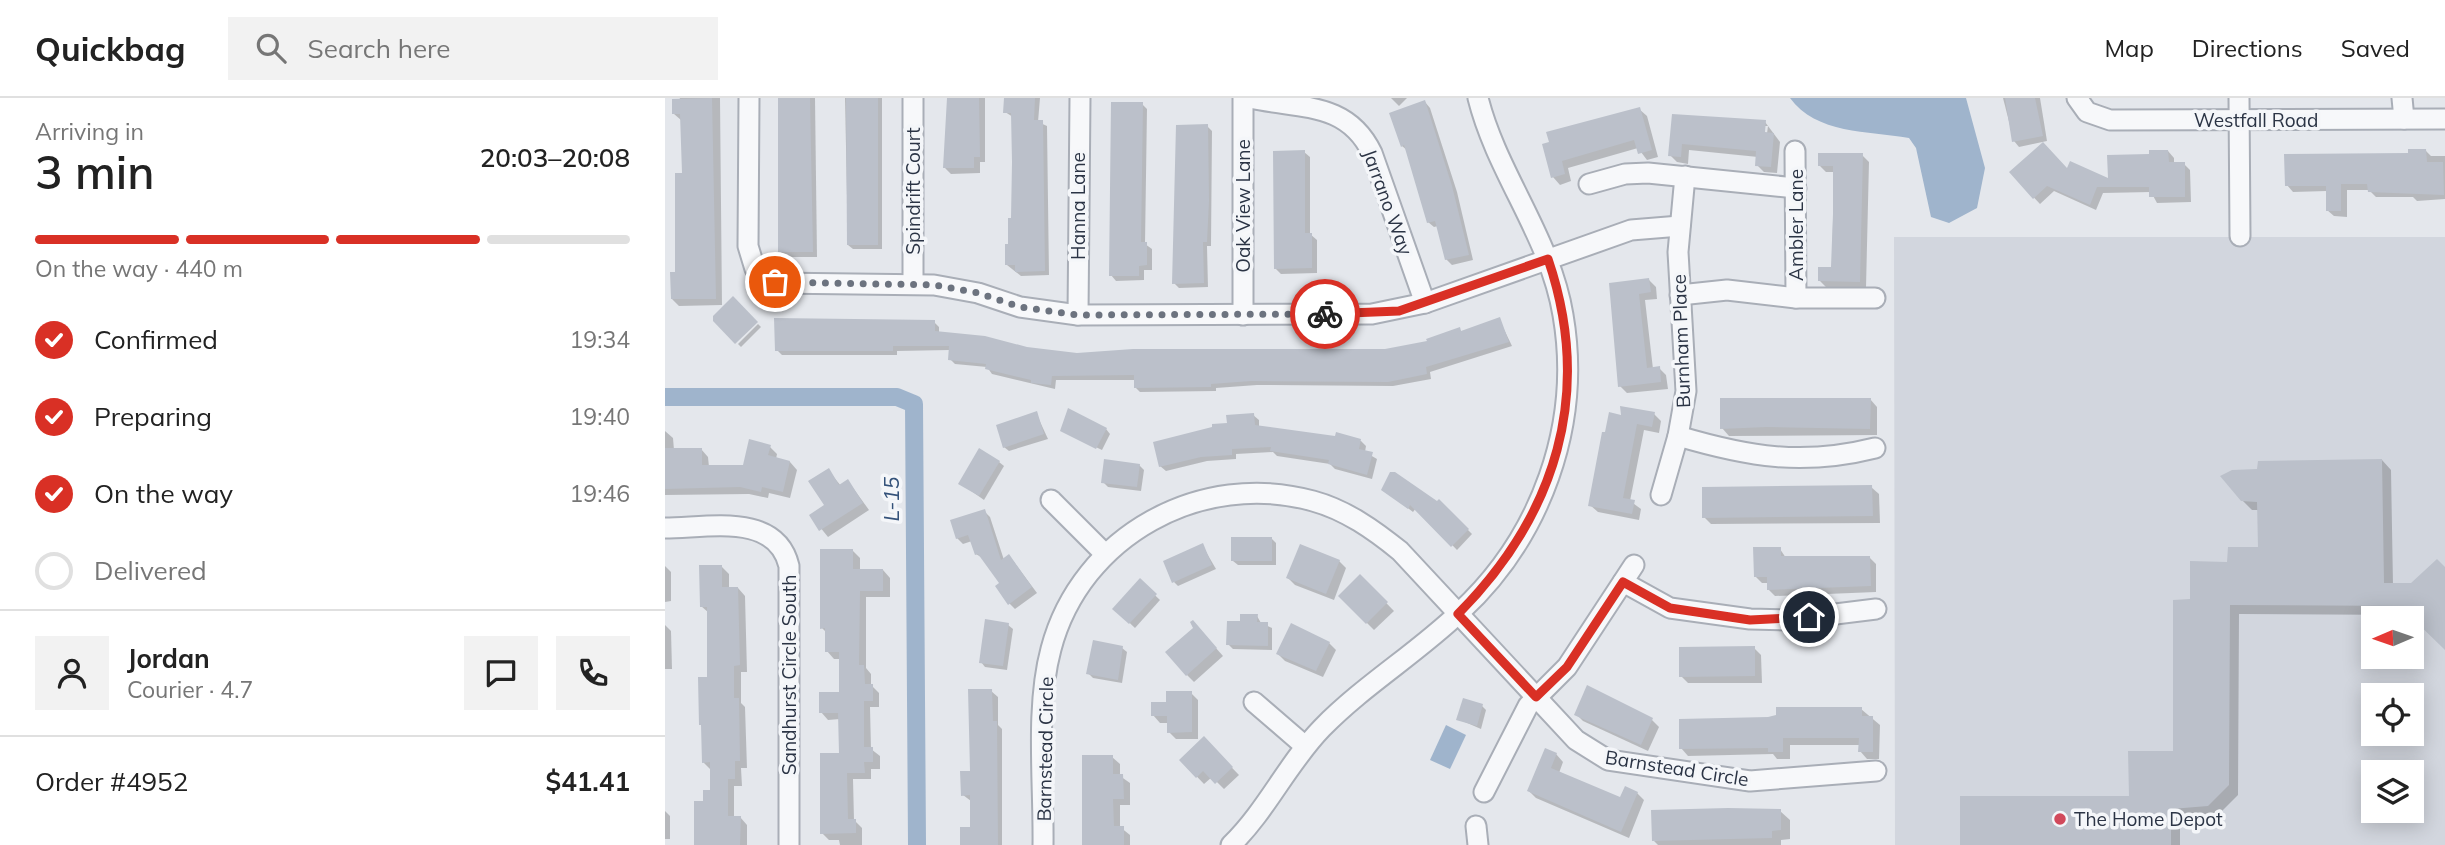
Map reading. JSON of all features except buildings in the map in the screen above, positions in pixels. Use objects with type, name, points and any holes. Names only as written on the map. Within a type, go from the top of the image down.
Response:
[{"type":"street","points":[[749,98],[748,246],[755,269],[775,282],[949,287],[1020,307],[1078,315],[1372,314],[1425,303],[1631,230],[1680,226]]},
{"type":"street","name":"Spindrift Court","points":[[913,98],[913,284]]},
{"type":"street","name":"Hanna Lane","points":[[1078,315],[1080,98]]},
{"type":"street","name":"Oak View Lane","points":[[1243,98],[1243,315]]},
{"type":"street","name":"Jarrano Way","points":[[1250,98],[1330,112],[1360,132],[1372,153],[1425,303]]},
{"type":"street","points":[[1231,845],[1251,826],[1305,746],[1355,695],[1458,614],[1511,554],[1548,484],[1559,446],[1566,406],[1567,340],[1548,259],[1495,145],[1478,98]]},
{"type":"street","name":"Westfall Road","points":[[2077,98],[2087,112],[2110,120],[2445,119]]},
{"type":"street","points":[[2239,98],[2240,236]]},
{"type":"street","points":[[2402,98],[2404,119]]},
{"type":"street","name":"Ambler Lane","points":[[1795,151],[1796,298]]},
{"type":"street","points":[[1589,184],[1625,174],[1685,176],[1796,188]]},
{"type":"street","name":"Burnham Place","points":[[1661,495],[1678,436],[1686,391],[1680,295],[1680,226],[1685,176]]},
{"type":"street","points":[[1680,295],[1727,290],[1796,298],[1875,298]]},
{"type":"street","points":[[1678,436],[1730,451],[1778,459],[1815,459],[1875,449]]},
{"type":"street","name":"Barnstead Circle","points":[[1044,845],[1045,676],[1051,648],[1073,596],[1105,554],[1138,527],[1189,503],[1245,493],[1287,495],[1341,512],[1378,533],[1400,551],[1586,748],[1620,763],[1750,781],[1876,771]]},
{"type":"street","points":[[1051,500],[1105,554]]},
{"type":"street","name":"Sandhurst Circle South","points":[[665,528],[759,529],[780,543],[786,554],[789,566],[789,845]]},
{"type":"street","points":[[1484,792],[1521,717],[1536,697],[1567,667],[1634,565]]},
{"type":"street","points":[[1623,582],[1670,608],[1750,620],[1787,620],[1876,609]]},
{"type":"street","points":[[1254,702],[1305,746]]},
{"type":"street","points":[[1245,845],[1251,826]]},
{"type":"shaded area","points":[[1894,237],[2445,237],[2445,845],[1895,845]]},
{"type":"water","points":[[1790,98],[1966,98],[1985,168],[1977,208],[1949,223],[1931,217],[1916,148],[1909,138],[1828,125],[1801,110]]},
{"type":"water","points":[[1446,725],[1466,735],[1450,769],[1430,760]]},
{"type":"waterway","name":"L-15","points":[[665,397],[897,397],[914,404],[917,845]]},
{"type":"way so far","points":[[775,282],[935,285],[978,293],[1020,307],[1078,315],[1325,314]]},
{"type":"place","name":"The Home Depot","points":[[2060,819]]},
{"type":"route","points":[[1325,314],[1399,311],[1548,259],[1554,275],[1567,340],[1566,406],[1559,446],[1548,484],[1511,554],[1486,586],[1458,614],[1536,697],[1567,667],[1623,582],[1647,598],[1670,608],[1750,620],[1775,621],[1809,617]]}]
